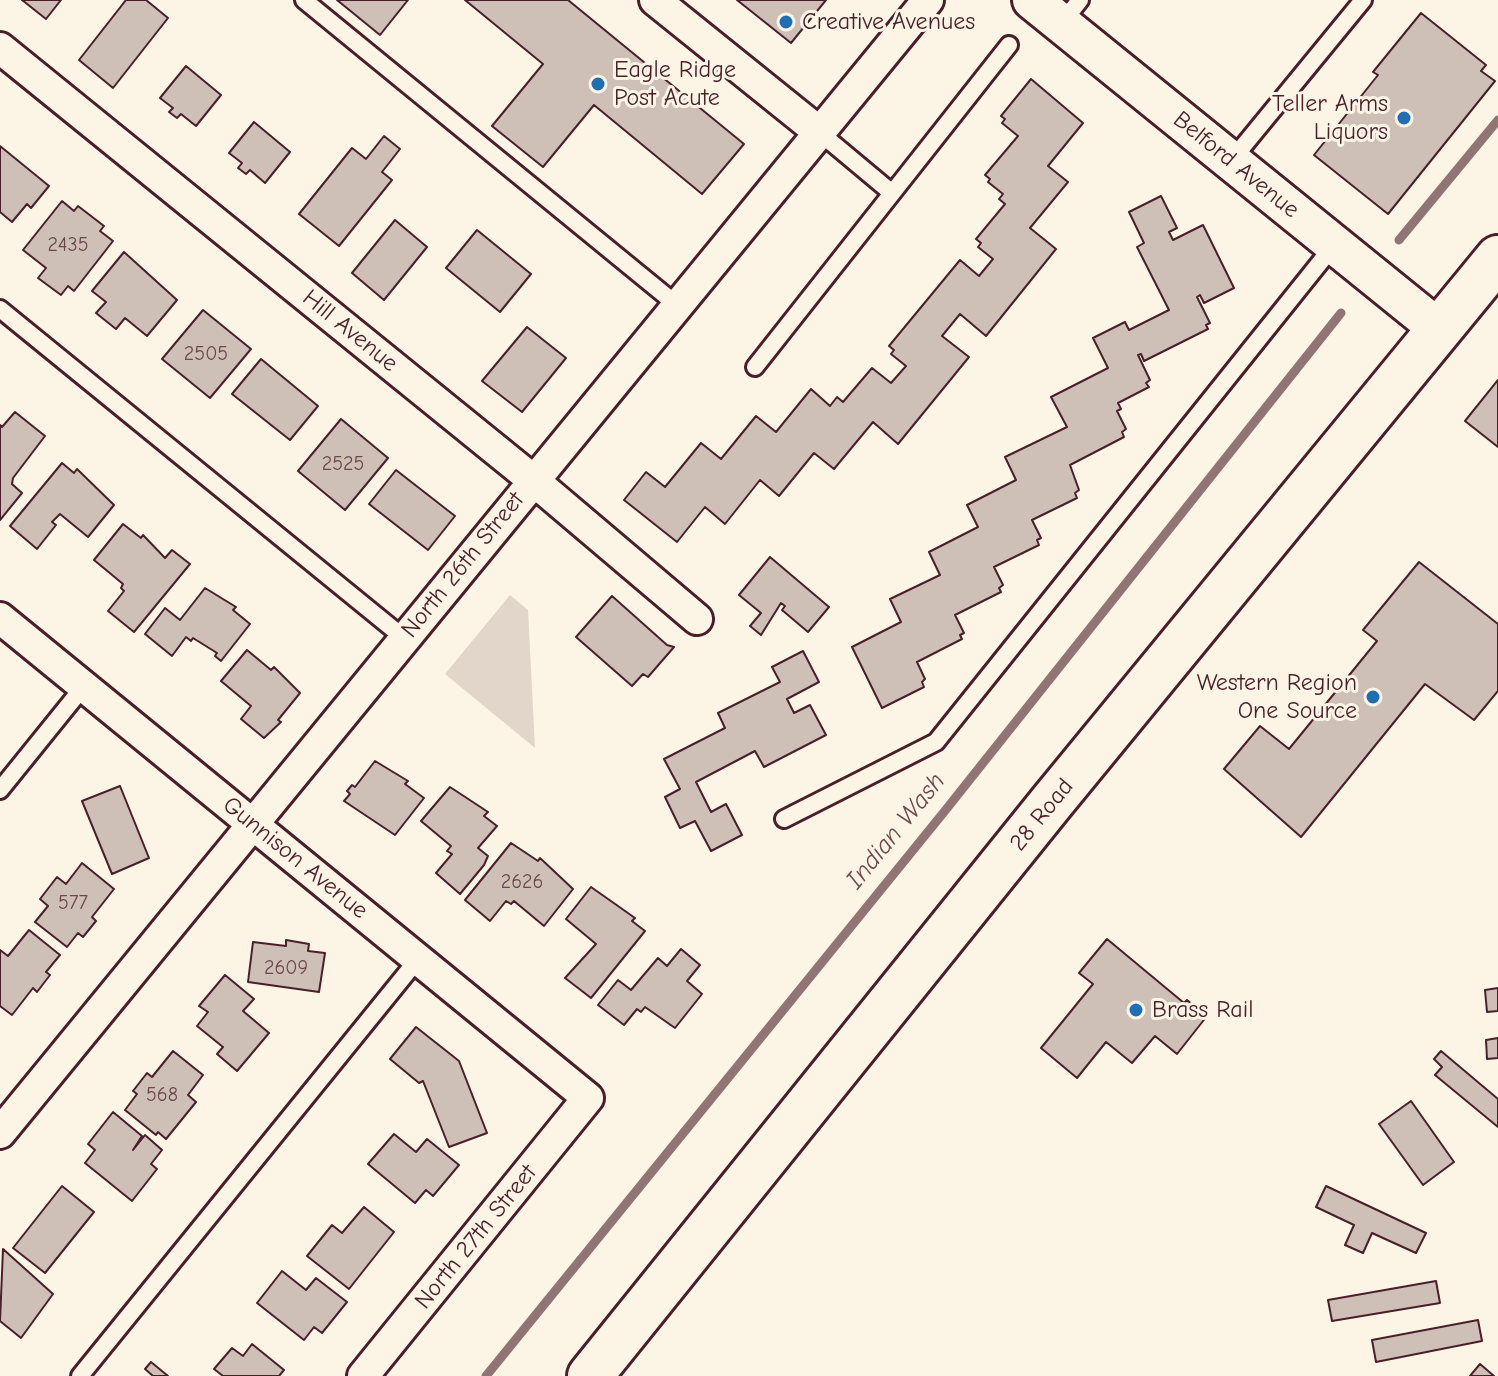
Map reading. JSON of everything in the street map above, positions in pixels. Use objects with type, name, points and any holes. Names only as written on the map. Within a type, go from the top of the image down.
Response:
[{"type":"main road","name":"28 Road","points":[[590,1376],[1051,803],[1498,258]]},
{"type":"street","points":[[655,0],[819,132]]},
{"type":"street","name":"North 26th Street","points":[[0,1133],[251,822],[928,0]]},
{"type":"street","name":"Belford Avenue","points":[[1032,0],[1070,12],[1231,161],[1440,330]]},
{"type":"street","name":"Hill Avenue","points":[[0,48],[533,480],[697,619]]},
{"type":"street","name":"Gunnison Avenue","points":[[0,618],[588,1098]]},
{"type":"street","name":"North 27th Street","points":[[363,1376],[588,1098]]},
{"type":"lane","points":[[304,0],[677,305]]},
{"type":"lane","points":[[1231,161],[1363,0]]},
{"type":"lane","points":[[755,367],[1009,45]]},
{"type":"lane","points":[[819,132],[892,193]]},
{"type":"lane","points":[[784,819],[936,742],[1334,245]]},
{"type":"lane","points":[[0,309],[404,638]]},
{"type":"lane","points":[[0,790],[84,686]]},
{"type":"lane","points":[[80,1376],[418,959]]},
{"type":"shaded area","points":[[510,595],[528,610],[535,748],[445,674]]},
{"type":"building","points":[[22,0],[61,0],[46,19]]},
{"type":"building","points":[[126,0],[146,0],[168,18],[113,88],[79,60]]},
{"type":"building","points":[[337,0],[408,0],[380,35]]},
{"type":"building","name":"Eagle Ridge Post Acute","points":[[465,0],[568,0],[744,144],[702,194],[594,105],[543,167],[492,126],[543,64]]},
{"type":"building","name":"Creative Avenues","points":[[737,0],[826,0],[791,43]]},
{"type":"building","name":"Teller Arms Liquors","points":[[1421,13],[1486,65],[1481,71],[1495,81],[1388,214],[1314,155],[1378,75],[1373,72]]},
{"type":"building","points":[[186,66],[221,95],[196,126],[181,114],[177,118],[169,112],[173,108],[160,98]]},
{"type":"building","points":[[1031,79],[1083,123],[1048,166],[1068,182],[1030,228],[1056,249],[986,336],[960,314],[942,336],[969,357],[898,444],[873,422],[834,469],[814,453],[779,496],[760,480],[725,524],[705,507],[677,542],[624,500],[646,472],[665,487],[701,443],[721,459],[756,416],[776,432],[811,389],[830,406],[837,397],[843,402],[872,368],[891,383],[906,366],[891,354],[894,350],[889,346],[960,260],[979,276],[993,259],[978,247],[981,243],[976,239],[1005,204],[999,199],[1003,194],[988,182],[990,179],[985,175],[1018,136],[1002,123],[1005,119],[1001,116]]},
{"type":"building","points":[[254,122],[290,152],[265,183],[250,170],[246,174],[238,168],[242,163],[229,153]]},
{"type":"building","points":[[384,136],[400,149],[382,172],[392,180],[339,246],[299,214],[352,148],[366,159]]},
{"type":"building","points":[[0,146],[49,186],[31,208],[27,204],[12,222],[0,212]]},
{"type":"building","points":[[1161,196],[1177,228],[1169,232],[1173,240],[1203,225],[1234,288],[1204,303],[1200,295],[1197,297],[1210,323],[1206,325],[1208,329],[1144,361],[1141,354],[1138,355],[1150,380],[1146,383],[1149,387],[1118,403],[1121,409],[1117,411],[1126,429],[1122,432],[1124,437],[1070,465],[1079,490],[1075,493],[1077,498],[1032,520],[1041,538],[1037,540],[1039,545],[994,567],[1003,585],[999,588],[1001,592],[955,615],[964,633],[960,635],[962,639],[917,662],[925,679],[922,682],[924,687],[882,708],[852,647],[901,622],[890,599],[940,575],[929,552],[978,527],[967,505],[1016,480],[1005,457],[1067,427],[1051,397],[1108,368],[1093,338],[1125,322],[1129,330],[1169,310],[1137,247],[1144,243],[1129,212]]},
{"type":"building","points":[[62,201],[74,211],[78,206],[104,226],[100,231],[113,241],[74,291],[68,286],[61,295],[38,278],[46,268],[23,250]]},
{"type":"building","points":[[395,220],[427,247],[384,300],[352,273]]},
{"type":"building","points":[[477,230],[531,274],[500,312],[446,268]]},
{"type":"building","points":[[124,252],[177,300],[147,336],[125,318],[116,329],[96,313],[106,302],[92,291]]},
{"type":"building","points":[[203,310],[251,349],[210,398],[162,359]]},
{"type":"building","points":[[527,327],[566,358],[522,412],[482,381]]},
{"type":"building","points":[[261,359],[318,406],[290,440],[232,394]]},
{"type":"building","points":[[1498,380],[1498,447],[1465,421]]},
{"type":"building","points":[[15,412],[45,436],[13,478],[12,484],[22,493],[0,520],[0,425],[2,427]]},
{"type":"building","points":[[341,419],[388,458],[345,510],[298,471]]},
{"type":"building","points":[[62,463],[74,473],[77,469],[114,505],[88,537],[60,514],[52,522],[56,525],[37,549],[10,526]]},
{"type":"building","points":[[396,470],[455,516],[428,550],[369,504]]},
{"type":"building","points":[[123,524],[141,538],[143,535],[165,558],[172,550],[190,564],[134,632],[108,611],[124,591],[121,588],[123,584],[94,560]]},
{"type":"building","points":[[770,557],[829,607],[808,632],[782,610],[785,606],[781,603],[761,635],[750,626],[761,613],[739,595]]},
{"type":"building","name":"Western Region One Source","points":[[1419,562],[1498,624],[1498,691],[1474,720],[1425,684],[1301,837],[1224,769],[1260,726],[1289,749],[1377,641],[1363,630]]},
{"type":"building","points":[[205,588],[236,607],[233,610],[250,624],[221,661],[215,656],[217,653],[193,638],[191,641],[186,637],[172,656],[145,634],[165,608],[180,620]]},
{"type":"building","points":[[612,596],[667,645],[674,647],[648,677],[643,674],[632,686],[576,637]]},
{"type":"building","points":[[247,650],[271,670],[274,667],[300,693],[278,720],[281,722],[264,738],[241,719],[251,706],[221,681]]},
{"type":"building","points":[[803,651],[819,682],[787,699],[794,713],[810,705],[826,735],[764,767],[755,751],[696,782],[711,812],[726,804],[742,835],[711,851],[695,821],[680,828],[665,797],[680,789],[664,759],[725,728],[718,713],[780,682],[772,667]]},
{"type":"building","points":[[375,761],[408,781],[405,784],[424,798],[395,835],[344,801],[350,794],[347,791],[352,785],[355,787]]},
{"type":"building","points":[[120,786],[149,858],[112,874],[82,801]]},
{"type":"building","points":[[450,787],[488,812],[484,816],[497,826],[478,848],[488,856],[484,865],[460,894],[436,873],[452,854],[447,851],[451,846],[421,821]]},
{"type":"building","points":[[511,843],[538,861],[540,858],[573,889],[544,926],[514,901],[511,904],[506,901],[490,921],[465,900]]},
{"type":"building","points":[[82,863],[114,889],[92,917],[96,921],[83,937],[78,933],[67,947],[35,922],[48,906],[40,899],[57,877],[66,884]]},
{"type":"building","points":[[591,887],[635,918],[632,921],[645,931],[591,998],[565,978],[596,944],[566,919]]},
{"type":"building","points":[[29,930],[60,955],[46,972],[50,975],[37,992],[33,988],[12,1015],[0,1006],[0,950],[8,956]]},
{"type":"building","name":"Brass Rail","points":[[1107,939],[1184,1003],[1187,1000],[1207,1016],[1177,1054],[1155,1036],[1132,1063],[1106,1042],[1077,1078],[1041,1048],[1093,984],[1079,973]]},
{"type":"building","points":[[286,940],[309,944],[308,951],[325,953],[319,992],[248,982],[253,942],[286,946]]},
{"type":"building","points":[[681,949],[700,965],[687,981],[702,994],[675,1028],[645,1007],[641,1012],[637,1009],[624,1025],[598,1005],[618,980],[631,990],[658,958],[667,966]]},
{"type":"building","points":[[225,975],[254,999],[243,1011],[269,1033],[237,1071],[217,1054],[223,1047],[197,1026],[208,1012],[199,1006]]},
{"type":"building","points":[[1498,988],[1498,1011],[1487,1012],[1485,990]]},
{"type":"building","points":[[416,1027],[459,1061],[487,1133],[449,1147],[423,1081],[419,1083],[390,1059]]},
{"type":"building","points":[[1498,1038],[1498,1058],[1487,1059],[1486,1040]]},
{"type":"building","points":[[173,1051],[203,1075],[188,1095],[196,1102],[166,1139],[158,1132],[156,1135],[125,1110],[137,1094],[133,1091],[147,1073],[152,1077]]},
{"type":"building","points":[[1441,1051],[1498,1099],[1498,1127],[1435,1075],[1442,1067],[1434,1059]]},
{"type":"building","points":[[1411,1101],[1454,1162],[1423,1185],[1379,1124]]},
{"type":"building","points":[[113,1112],[142,1136],[133,1150],[145,1135],[162,1150],[151,1164],[157,1169],[132,1201],[85,1163],[95,1150],[88,1144]]},
{"type":"building","points":[[394,1134],[416,1152],[427,1139],[459,1165],[433,1196],[426,1190],[415,1203],[368,1164]]},
{"type":"building","points":[[62,1186],[94,1212],[45,1273],[13,1248]]},
{"type":"building","points":[[1326,1186],[1426,1233],[1416,1253],[1372,1233],[1363,1253],[1345,1245],[1354,1225],[1316,1207]]},
{"type":"building","points":[[364,1207],[394,1232],[349,1289],[307,1256],[332,1225],[342,1233]]},
{"type":"building","points":[[3,1249],[53,1294],[21,1338],[0,1321]]},
{"type":"building","points":[[282,1271],[306,1290],[316,1278],[347,1302],[322,1333],[314,1327],[304,1340],[257,1303]]},
{"type":"building","points":[[1436,1281],[1440,1303],[1332,1321],[1328,1300]]},
{"type":"building","points":[[1478,1320],[1482,1341],[1376,1362],[1372,1340]]},
{"type":"building","points":[[252,1344],[284,1370],[279,1376],[223,1376],[214,1369],[232,1348],[243,1356]]},
{"type":"building","points":[[151,1362],[168,1376],[153,1376],[145,1369]]},
{"type":"building","points":[[1480,1364],[1494,1376],[1470,1376]]},
{"type":"waterway","name":"Indian Wash","points":[[1399,240],[1498,120]]},
{"type":"waterway","name":"Indian Wash","points":[[486,1376],[944,812],[1341,313]]},
{"type":"place","name":"Creative Avenues","points":[[786,22]]},
{"type":"place","name":"Eagle Ridge Post Acute","points":[[598,84]]},
{"type":"place","name":"Teller Arms Liquors","points":[[1404,118]]},
{"type":"place","name":"Western Region One Source","points":[[1373,697]]},
{"type":"place","name":"Brass Rail","points":[[1136,1010]]}]
